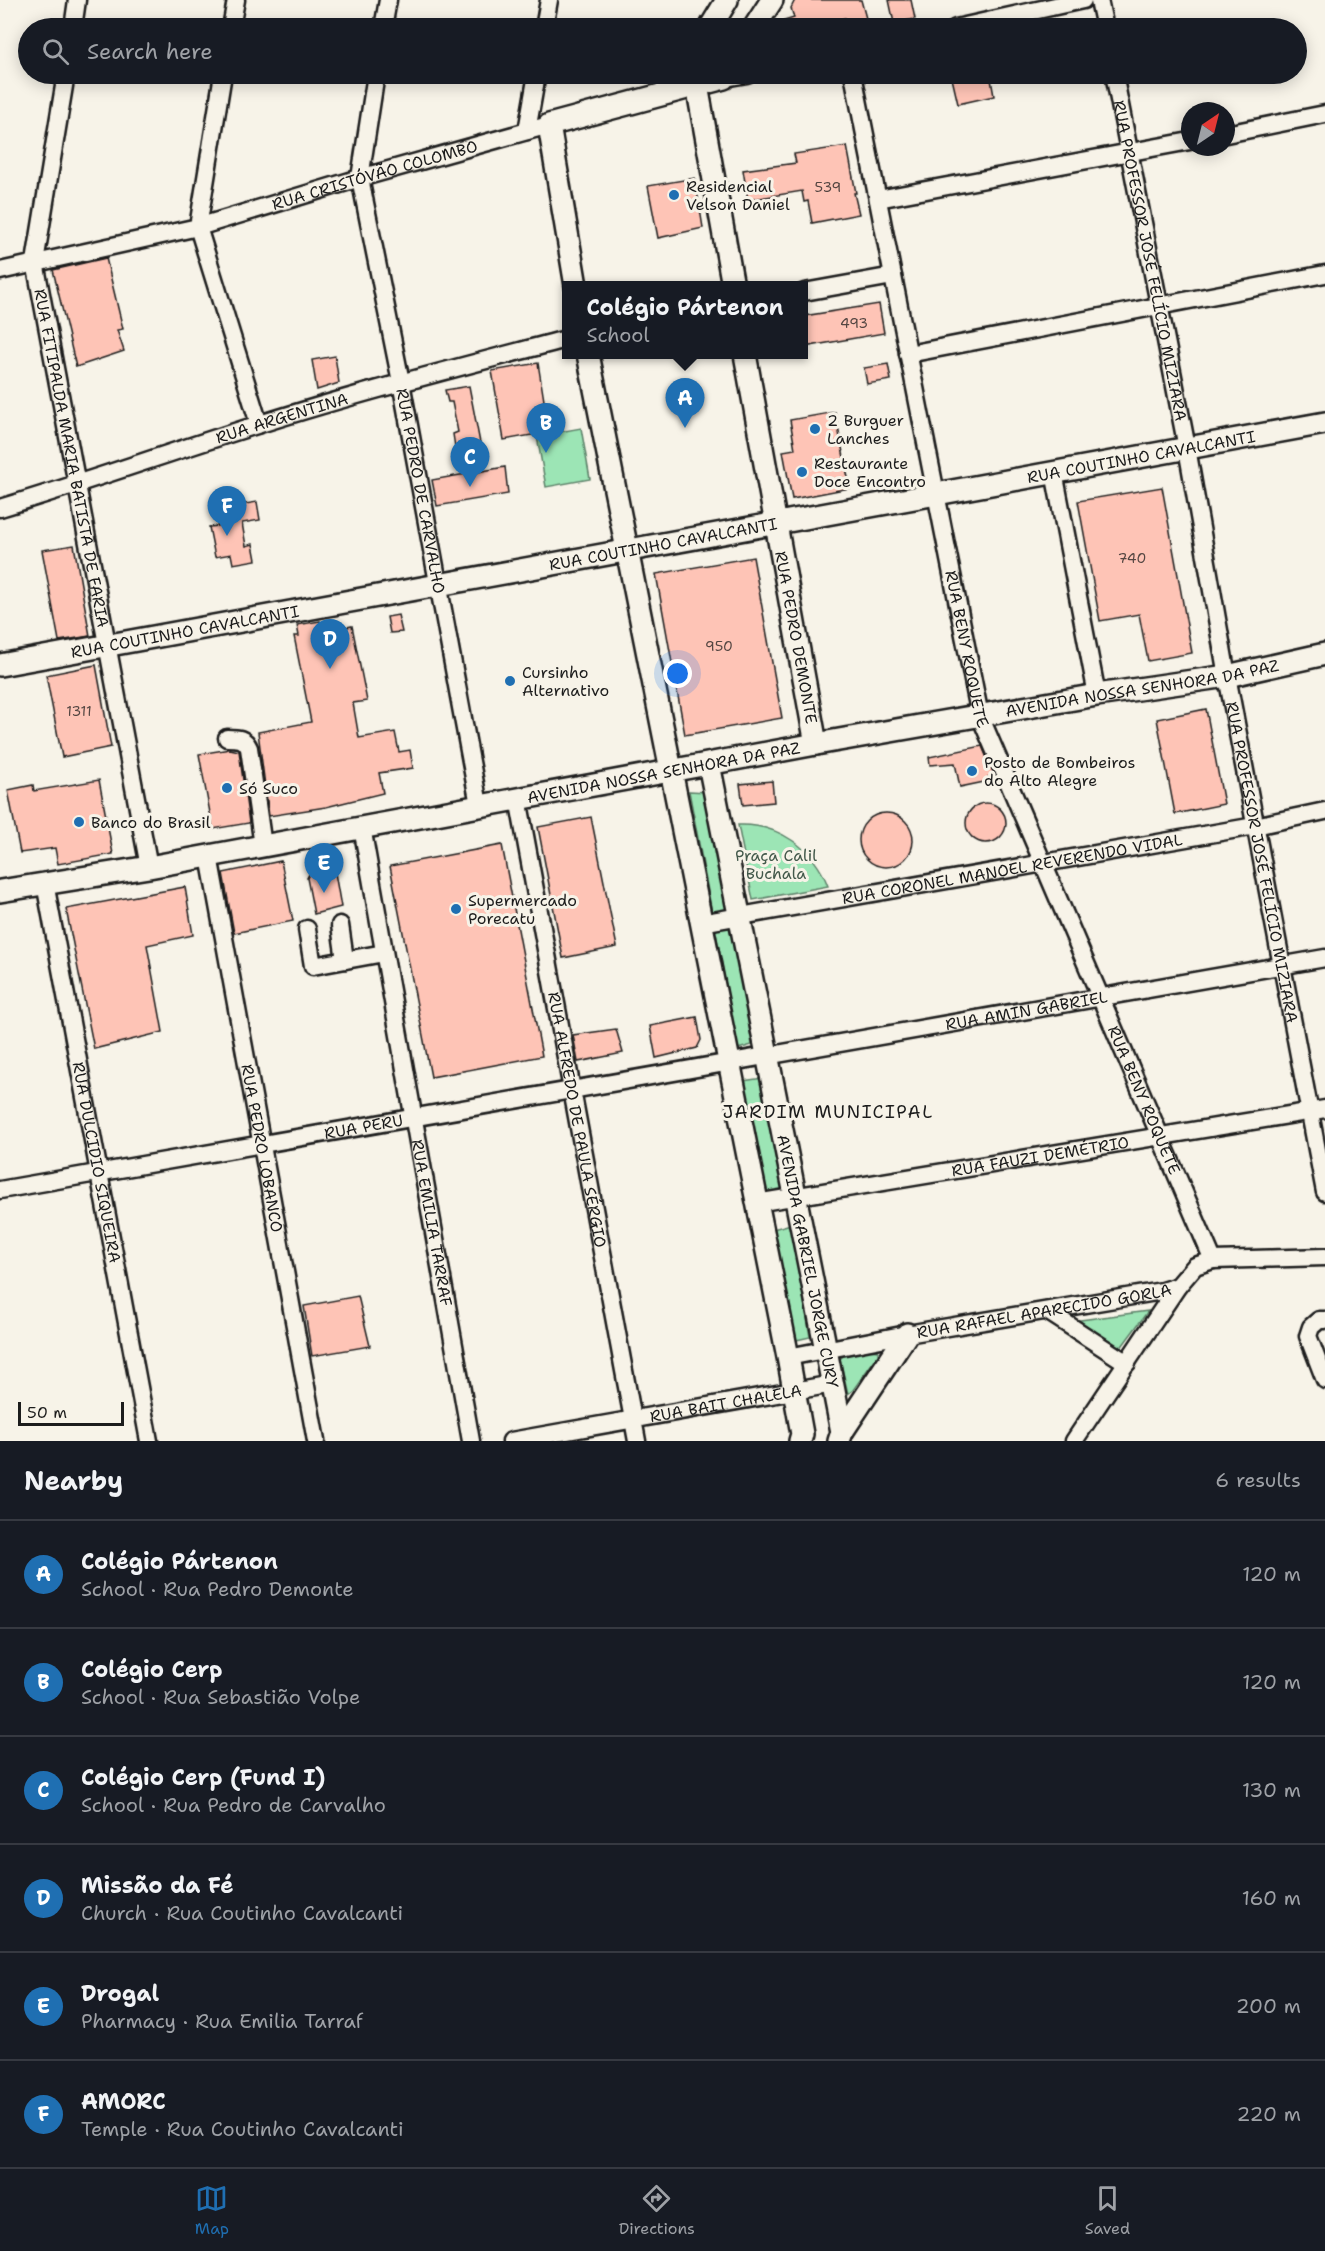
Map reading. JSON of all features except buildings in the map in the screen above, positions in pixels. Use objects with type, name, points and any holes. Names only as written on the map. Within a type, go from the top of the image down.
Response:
[{"type":"main road","points":[[716,18],[727,0]]},
{"type":"main road","points":[[760,18],[772,0]]},
{"type":"main road","name":"RUA CRISTÓVÃO COLOMBO","points":[[549,125],[682,84]]},
{"type":"main road","points":[[685,84],[732,281]]},
{"type":"main road","points":[[549,125],[575,281]]},
{"type":"main road","points":[[589,359],[788,1357],[802,1434],[800,1441]]},
{"type":"main road","name":"RUA PEDRO DEMONTE","points":[[746,359],[816,744]]},
{"type":"main road","name":"RUA COUTINHO CAVALCANTI","points":[[0,665],[1325,423]]},
{"type":"main road","name":"AVENIDA NOSSA SENHORA DA PAZ","points":[[0,891],[148,867],[816,744],[1097,695],[1227,676],[1325,654]]},
{"type":"main road","name":"AVENIDA GABRIEL JORGE CURY","points":[[709,764],[833,1384],[840,1437]]},
{"type":"main road","points":[[840,1437],[907,1334]]},
{"type":"street","points":[[74,18],[77,0]]},
{"type":"street","points":[[233,18],[236,0]]},
{"type":"street","points":[[385,18],[388,0]]},
{"type":"street","points":[[546,18],[549,0]]},
{"type":"street","points":[[1001,18],[1083,0]]},
{"type":"street","points":[[1099,0],[1103,18]]},
{"type":"street","points":[[35,262],[64,84]]},
{"type":"street","points":[[221,84],[198,227],[259,424]]},
{"type":"street","points":[[360,178],[374,84]]},
{"type":"street","points":[[527,131],[535,84]]},
{"type":"street","name":"RUA BENY ROQUETE","points":[[855,84],[980,716],[1214,1260]]},
{"type":"street","name":"RUA PROFESSOR JOSÉ FELÍCIO MIZIARA","points":[[1116,84],[1187,448],[1282,966],[1317,1110],[1325,1192]]},
{"type":"street","points":[[1235,132],[1325,114]]},
{"type":"street","name":"RUA CRISTÓVÃO COLOMBO","points":[[4,266],[35,262],[198,227],[360,178],[549,125]]},
{"type":"street","points":[[878,199],[1181,143]]},
{"type":"street","name":"RUA PEDRO DE CARVALHO","points":[[360,178],[401,382],[479,805]]},
{"type":"street","name":"RUA FITIPALDA MARIA BATISTA DE FARIA","points":[[35,262],[148,867]]},
{"type":"street","points":[[908,354],[1325,274]]},
{"type":"street","points":[[808,290],[893,276]]},
{"type":"street","name":"RUA ARGENTINA","points":[[0,508],[77,485],[259,424],[401,382],[562,340]]},
{"type":"street","points":[[1054,472],[1097,695]]},
{"type":"street","points":[[227,738],[240,738],[249,748],[263,846]]},
{"type":"street","name":"RUA ALFREDO DE PAULA SÉRGIO","points":[[518,798],[636,1441]]},
{"type":"street","name":"RUA CORONEL MANOEL REVERENDO VIDAL","points":[[701,923],[1042,861],[1255,826],[1325,811]]},
{"type":"street","name":"RUA EMILIA TARRAF","points":[[362,827],[471,1441]]},
{"type":"street","name":"RUA PEDRO LOBANCO","points":[[209,855],[316,1441]]},
{"type":"street","name":"RUA DULCIDIO SIQUEIRA","points":[[45,883],[149,1441]]},
{"type":"street","points":[[340,925],[345,960]]},
{"type":"street","points":[[307,928],[313,966],[384,953]]},
{"type":"street","name":"RUA AMIN GABRIEL","points":[[728,1062],[1325,958]]},
{"type":"street","name":"RUA PERU","points":[[0,1190],[728,1062]]},
{"type":"street","name":"RUA FAUZI DEMÉTRIO","points":[[756,1203],[1317,1110]]},
{"type":"street","name":"RUA RAFAEL APARECIDO GORLA","points":[[788,1357],[907,1334],[1162,1291],[1178,1287],[1195,1266],[1214,1260],[1325,1257]]},
{"type":"street","points":[[1074,1441],[1178,1287]]},
{"type":"street","points":[[1047,1311],[1127,1363]]},
{"type":"street","points":[[1325,1320],[1319,1320],[1311,1327],[1308,1336],[1325,1380]]},
{"type":"street","name":"RUA BAIT CHALELA","points":[[511,1441],[833,1384]]},
{"type":"green space","points":[[581,428],[590,479],[546,487],[537,436]]},
{"type":"green space","points":[[689,791],[707,792],[731,916],[752,1045],[738,1049]]},
{"type":"green space","name":"Praça Calil Buchala","points":[[738,825],[767,828],[792,840],[814,860],[828,886],[753,900]]},
{"type":"green space","points":[[763,1078],[784,1192],[764,1192],[743,1081]]},
{"type":"green space","points":[[791,1224],[810,1337],[792,1341],[773,1229]]},
{"type":"green space","points":[[1148,1311],[1120,1349],[1073,1321]]},
{"type":"green space","points":[[868,1350],[878,1351],[878,1355],[848,1394],[840,1359],[843,1356]]},
{"type":"place","name":"Residencial Velson Daniel","points":[[674,195]]},
{"type":"place","name":"Colégio Pártenon","points":[[685,428]]},
{"type":"place","name":"2 Burguer Lanches","points":[[815,429]]},
{"type":"place","name":"Colégio Cerp","points":[[546,453]]},
{"type":"place","name":"Restaurante Doce Encontro","points":[[802,472]]},
{"type":"place","name":"Colégio Cerp (Fund I)","points":[[470,487]]},
{"type":"place","name":"AMORC","points":[[227,536]]},
{"type":"place","name":"Missão da Fé","points":[[330,669]]},
{"type":"place","name":"Cursinho Alternativo","points":[[510,681]]},
{"type":"place","name":"Posto de Bombeiros do Alto Alegre","points":[[972,771]]},
{"type":"place","name":"Só Suco","points":[[227,788]]},
{"type":"place","name":"Banco do Brasil","points":[[79,822]]},
{"type":"place","name":"Drogal","points":[[324,893]]},
{"type":"place","name":"Supermercado Porecatu","points":[[456,909]]},
{"type":"district","name":"JARDIM MUNICIPAL","points":[[828,1112]]}]
